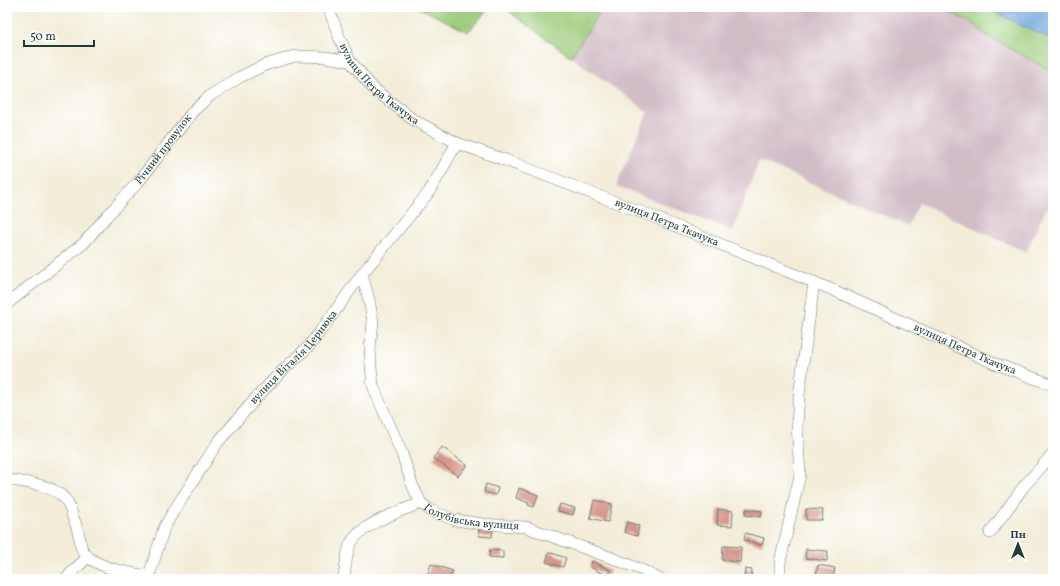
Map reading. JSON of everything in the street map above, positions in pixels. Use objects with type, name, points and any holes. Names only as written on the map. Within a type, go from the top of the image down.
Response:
[{"type":"street","name":"вулиця Петра Ткачука","points":[[328,7],[350,61],[373,88],[412,119],[457,143],[640,211],[833,290],[996,364],[1053,385]]},
{"type":"street","name":"Річний провулок","points":[[7,304],[84,243],[140,180],[193,111],[211,95],[240,77],[265,65],[295,56],[325,57],[350,61]]},
{"type":"street","name":"вулиця Віталія Цернюка","points":[[151,577],[164,528],[218,442],[267,386],[309,346],[362,274],[429,192],[457,143]]},
{"type":"street","name":"Голубівська вулиця","points":[[362,274],[373,322],[370,349],[370,366],[373,386],[402,454],[413,487],[421,503],[431,511],[455,520],[483,524],[526,527],[612,558],[642,570],[659,579]]},
{"type":"street","points":[[781,578],[780,562],[800,475],[797,425],[799,395],[814,282]]},
{"type":"street","points":[[990,533],[1024,486],[1053,454]]},
{"type":"street","points":[[7,479],[30,482],[48,487],[64,496],[78,531],[82,548],[95,562],[109,568],[151,577]]},
{"type":"street","points":[[344,579],[347,553],[350,543],[356,536],[384,517],[421,503]]},
{"type":"street","points":[[66,579],[88,556]]},
{"type":"shaded area","points":[[603,7],[940,7],[973,24],[988,36],[1053,72],[1053,211],[1046,208],[1026,252],[919,203],[908,226],[759,160],[733,231],[616,186],[648,112],[571,57]]},
{"type":"green space","points":[[418,7],[490,7],[468,32]]},
{"type":"green space","points":[[503,7],[603,7],[571,57]]},
{"type":"green space","points":[[940,7],[987,7],[1053,40],[1053,72],[988,36],[973,24]]},
{"type":"water","points":[[987,7],[1049,7],[1053,9],[1053,40],[1022,26]]},
{"type":"building","points":[[442,447],[467,465],[458,476],[433,458]]},
{"type":"building","points":[[486,484],[498,488],[496,495],[484,492]]},
{"type":"building","points":[[519,488],[538,495],[534,507],[528,505],[529,503],[516,498]]},
{"type":"building","points":[[594,500],[612,504],[608,522],[590,518]]},
{"type":"building","points":[[560,504],[575,508],[573,515],[558,511]]},
{"type":"building","points":[[718,509],[733,511],[732,526],[717,525]]},
{"type":"building","points":[[746,509],[762,511],[761,517],[745,515]]},
{"type":"building","points":[[806,509],[823,510],[822,520],[806,520]]},
{"type":"building","points":[[627,522],[639,526],[637,536],[624,532]]},
{"type":"building","points":[[479,529],[493,530],[492,537],[479,536]]},
{"type":"building","points":[[745,533],[764,538],[762,545],[744,540]]},
{"type":"building","points":[[723,546],[741,547],[740,562],[722,560]]},
{"type":"building","points":[[806,549],[828,551],[827,561],[805,558]]},
{"type":"building","points":[[490,550],[503,551],[503,558],[489,557]]},
{"type":"building","points":[[549,552],[566,558],[563,567],[546,562]]},
{"type":"building","points":[[592,561],[610,570],[607,576],[590,567]]},
{"type":"building","points":[[431,564],[453,571],[450,579],[435,579],[427,576]]},
{"type":"building","points":[[818,565],[835,568],[833,579],[816,576]]},
{"type":"building","points":[[745,569],[752,570],[751,579],[744,579]]}]
